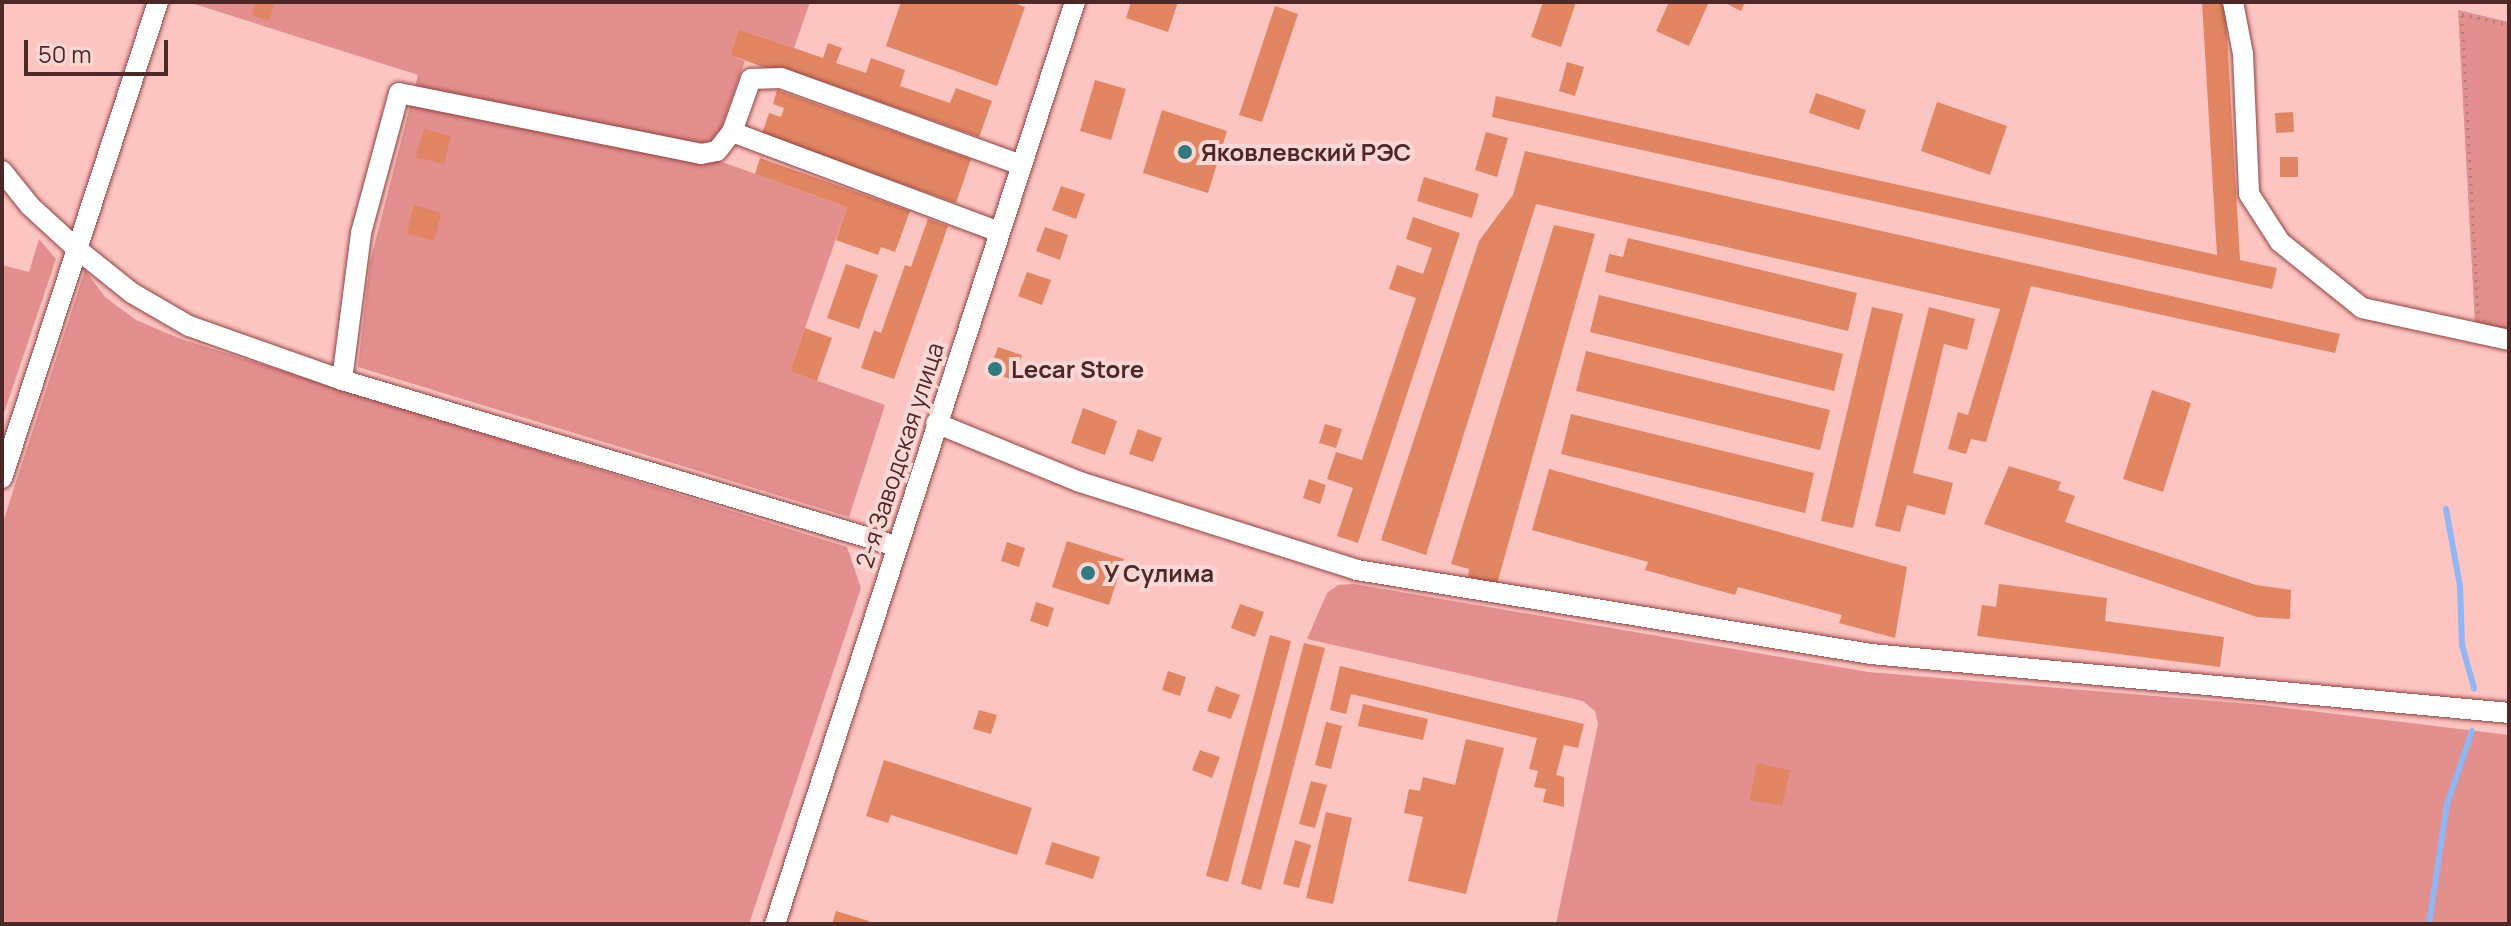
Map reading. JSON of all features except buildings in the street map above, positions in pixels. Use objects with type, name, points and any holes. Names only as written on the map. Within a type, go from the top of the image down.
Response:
[{"type":"street","points":[[2,478],[158,2]]},
{"type":"street","name":"2-я Заводская улица","points":[[775,924],[1075,2]]},
{"type":"street","points":[[2233,2],[2243,54],[2249,194],[2280,242],[2362,308],[2479,330],[2509,340]]},
{"type":"street","points":[[342,380],[361,233],[399,93],[701,154],[717,151],[732,132],[751,79],[781,78],[1021,165]]},
{"type":"street","points":[[732,132],[999,232]]},
{"type":"street","points":[[2,171],[77,249],[132,293],[189,326],[342,380],[896,546]]},
{"type":"street","points":[[936,423],[1080,482],[1357,570],[1871,654],[2509,713]]},
{"type":"path","points":[[2479,330],[2462,14],[2509,25]]},
{"type":"shaded area","points":[[188,2],[810,2],[794,48],[739,29],[730,55],[745,61],[711,158],[847,207],[790,371],[885,405],[849,517],[358,367],[370,262],[418,75]]},
{"type":"shaded area","points":[[2458,10],[2509,22],[2509,334],[2475,324]]},
{"type":"shaded area","points":[[39,239],[56,259],[2,419],[2,265],[29,272]]},
{"type":"shaded area","points":[[85,270],[105,297],[136,320],[181,339],[847,547],[861,588],[749,924],[2,924],[2,525]]},
{"type":"shaded area","points":[[1354,584],[1868,672],[2262,705],[2509,735],[2509,924],[1556,924],[1598,724],[1595,711],[1583,701],[1307,639],[1327,593],[1338,585]]},
{"type":"waterway","points":[[2446,509],[2460,586],[2462,645],[2474,688]]},
{"type":"waterway","points":[[2429,924],[2447,804],[2472,731]]},
{"type":"place","name":"Яковлевский РЭС","points":[[1185,152]]},
{"type":"place","name":"Lecar Store","points":[[995,369]]},
{"type":"place","name":"У Сулима","points":[[1088,573]]}]
